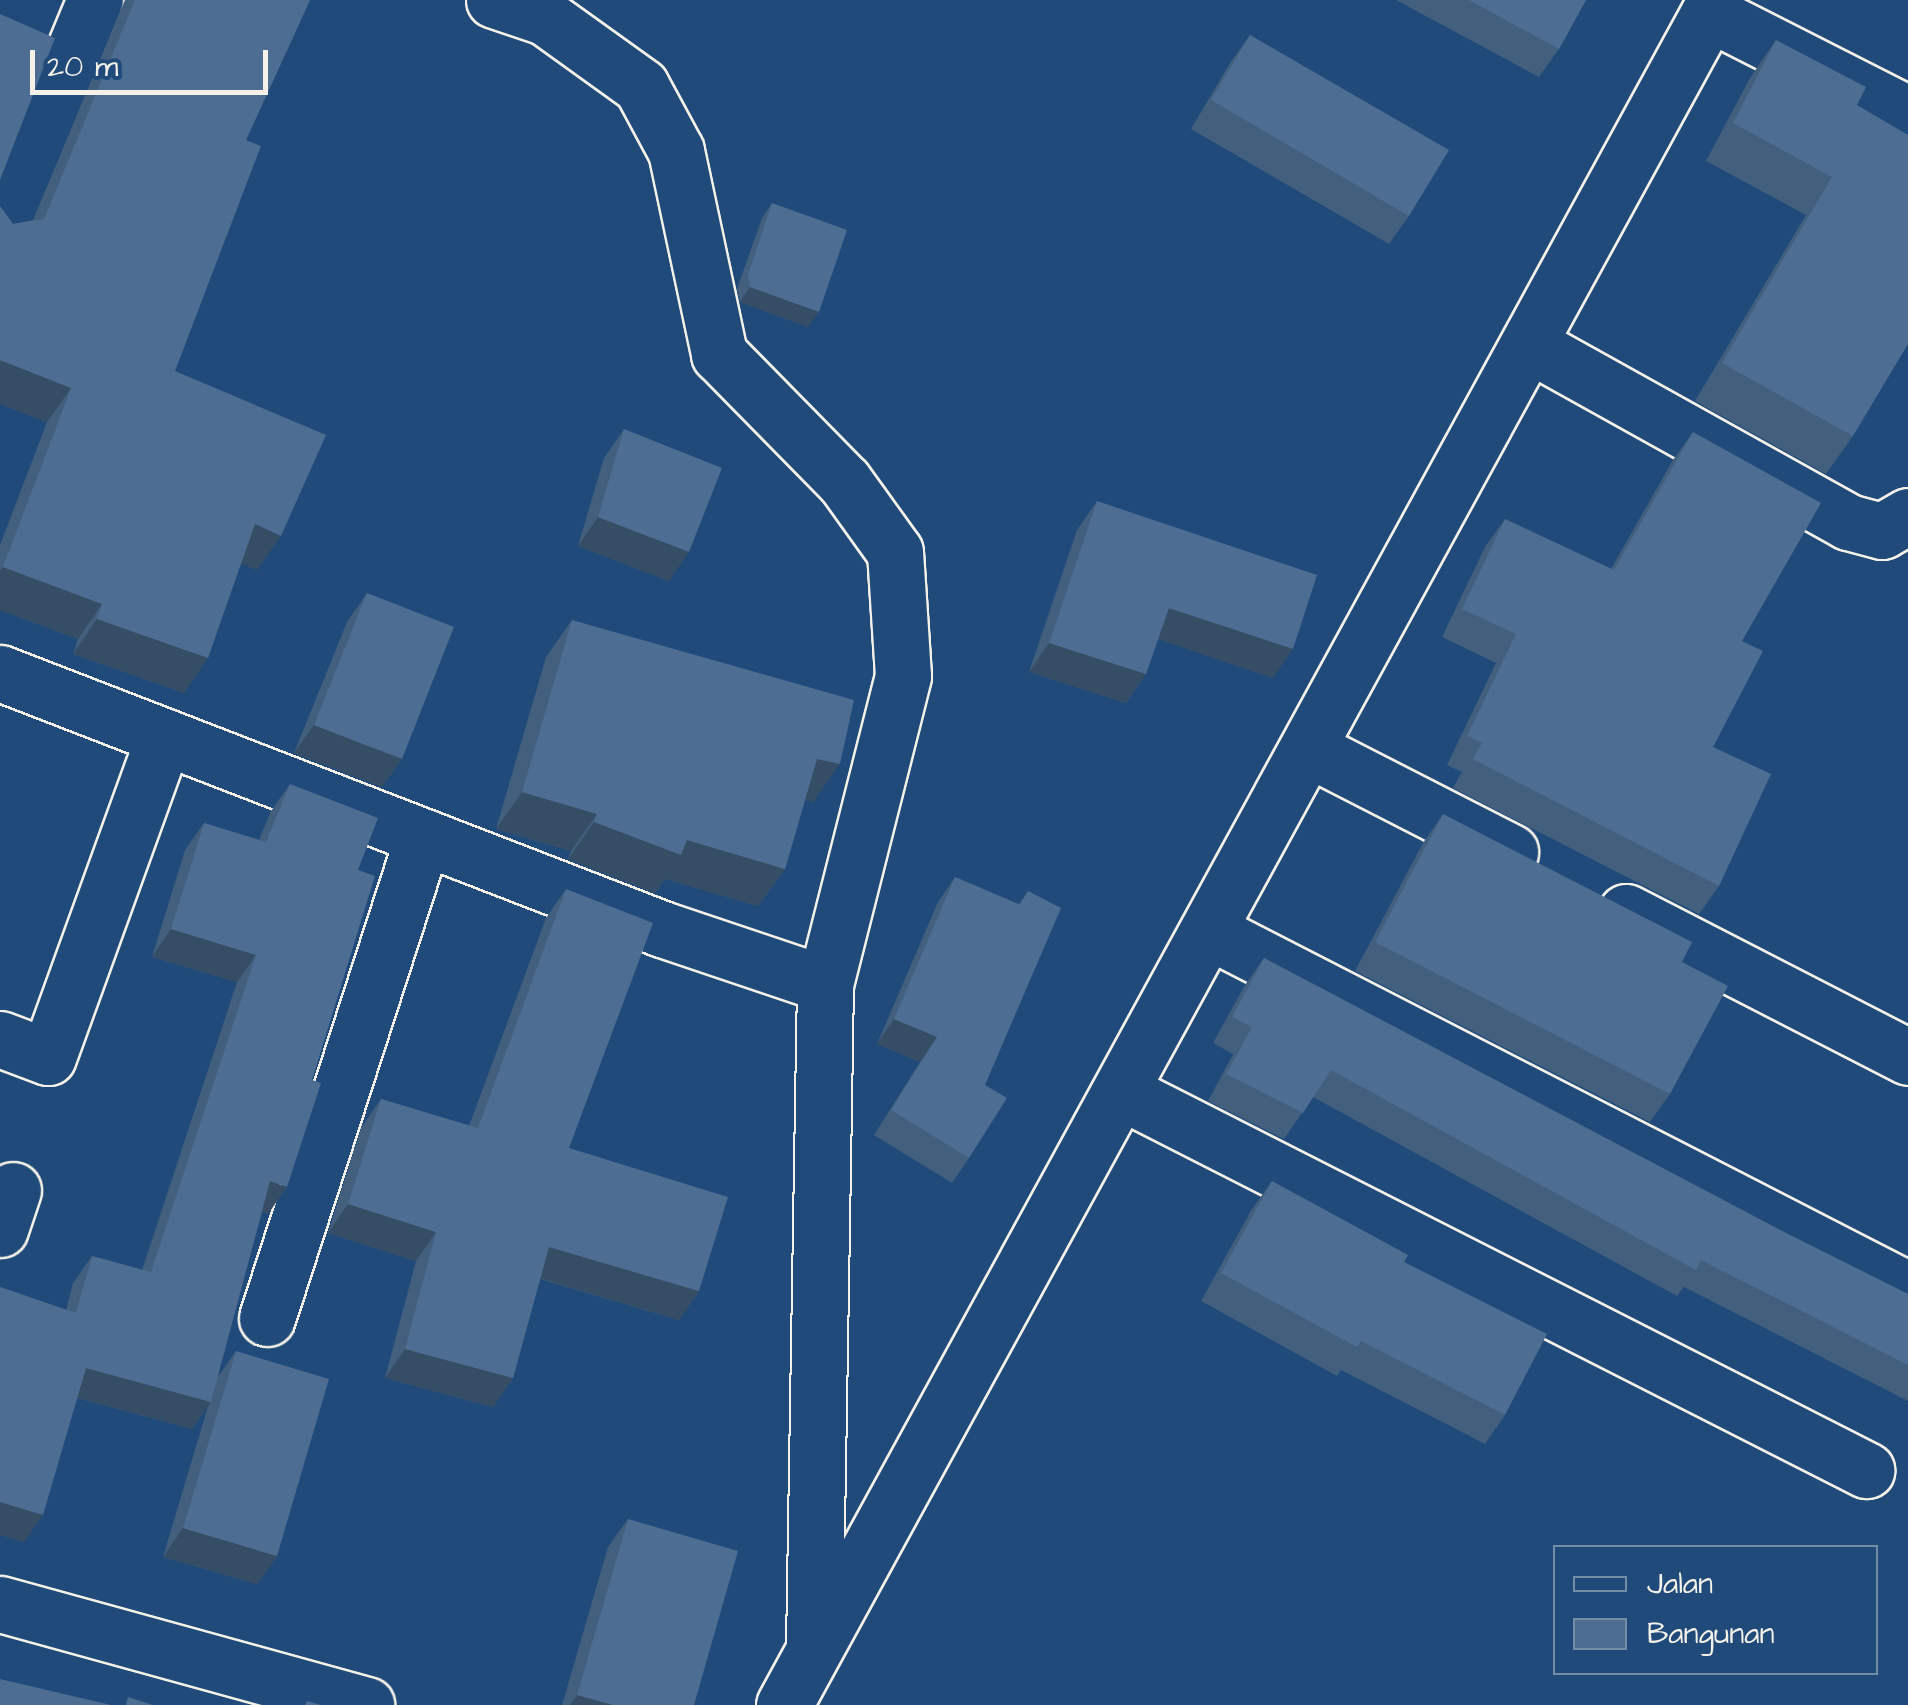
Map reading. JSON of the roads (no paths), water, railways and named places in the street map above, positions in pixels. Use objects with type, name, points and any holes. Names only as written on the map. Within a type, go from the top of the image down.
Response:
[{"type":"street","points":[[0,229],[94,0]]},
{"type":"street","points":[[494,0],[544,16],[641,86],[676,150],[719,354],[844,481],[895,552],[902,676],[825,984],[814,1650]]},
{"type":"street","points":[[784,1705],[1532,346],[1713,7],[1908,114]]},
{"type":"street","points":[[1532,346],[1848,522],[1882,531],[1908,516]]},
{"type":"street","points":[[0,673],[423,837],[825,984]]},
{"type":"street","points":[[0,1038],[48,1057],[164,736]]},
{"type":"street","points":[[1310,750],[1908,1057]]},
{"type":"street","points":[[268,1318],[423,837]]},
{"type":"street","points":[[1210,931],[1908,1290]]},
{"type":"street","points":[[1122,1092],[1866,1470]]},
{"type":"street","points":[[0,1604],[366,1705]]}]
